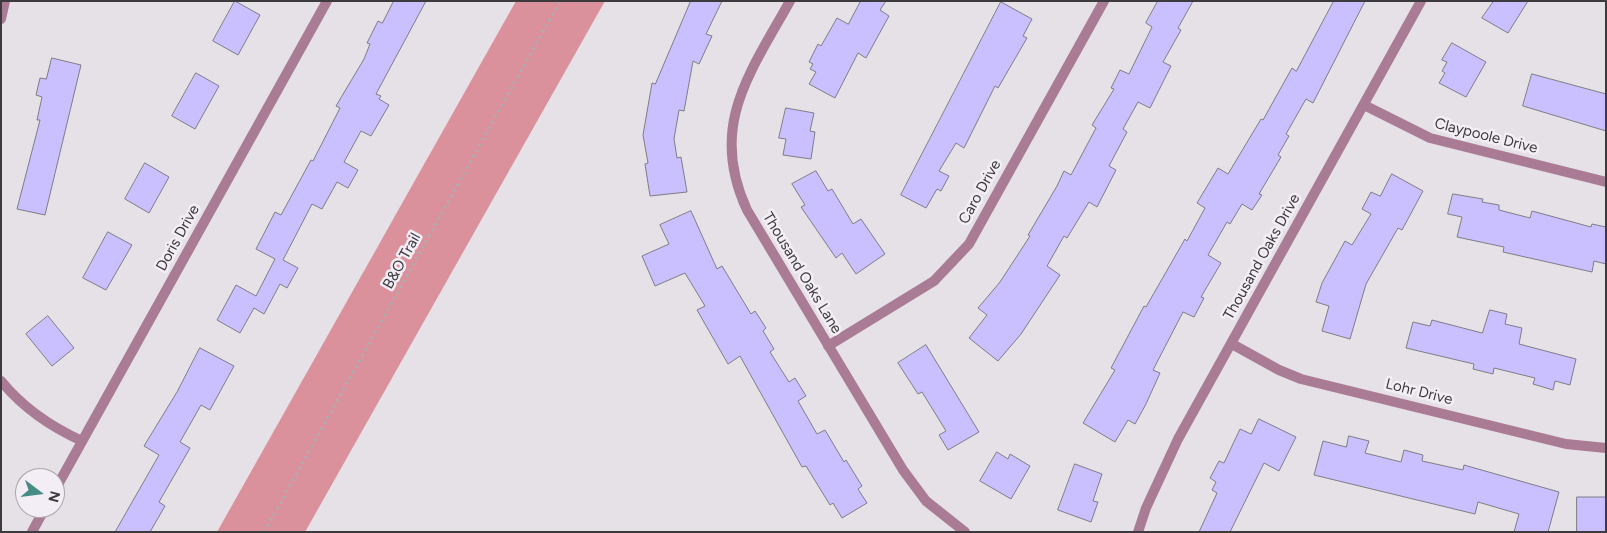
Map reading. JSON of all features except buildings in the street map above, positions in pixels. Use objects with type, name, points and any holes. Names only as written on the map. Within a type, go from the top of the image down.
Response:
[{"type":"street","points":[[1,19],[5,1]]},
{"type":"street","name":"Doris Drive","points":[[65,472],[328,1]]},
{"type":"street","name":"Thousand Oaks Lane","points":[[790,1],[740,94],[732,123],[730,152],[735,182],[747,210],[908,478],[926,501],[964,532]]},
{"type":"street","name":"Caro Drive","points":[[828,346],[934,281],[969,244],[1104,1]]},
{"type":"street","name":"Thousand Oaks Drive","points":[[1138,532],[1146,508],[1178,439],[1421,1]]},
{"type":"street","name":"Claypoole Drive","points":[[1364,104],[1430,138],[1606,182]]},
{"type":"street","name":"Lohr Drive","points":[[1232,344],[1279,370],[1301,379],[1566,444],[1606,448]]},
{"type":"street","points":[[1,381],[18,400],[40,418],[82,441]]},
{"type":"street","points":[[32,532],[40,518]]},
{"type":"path","name":"B&O Trail","points":[[264,532],[560,1]]},
{"type":"shaded area","points":[[516,1],[605,1],[305,532],[217,532]]}]
